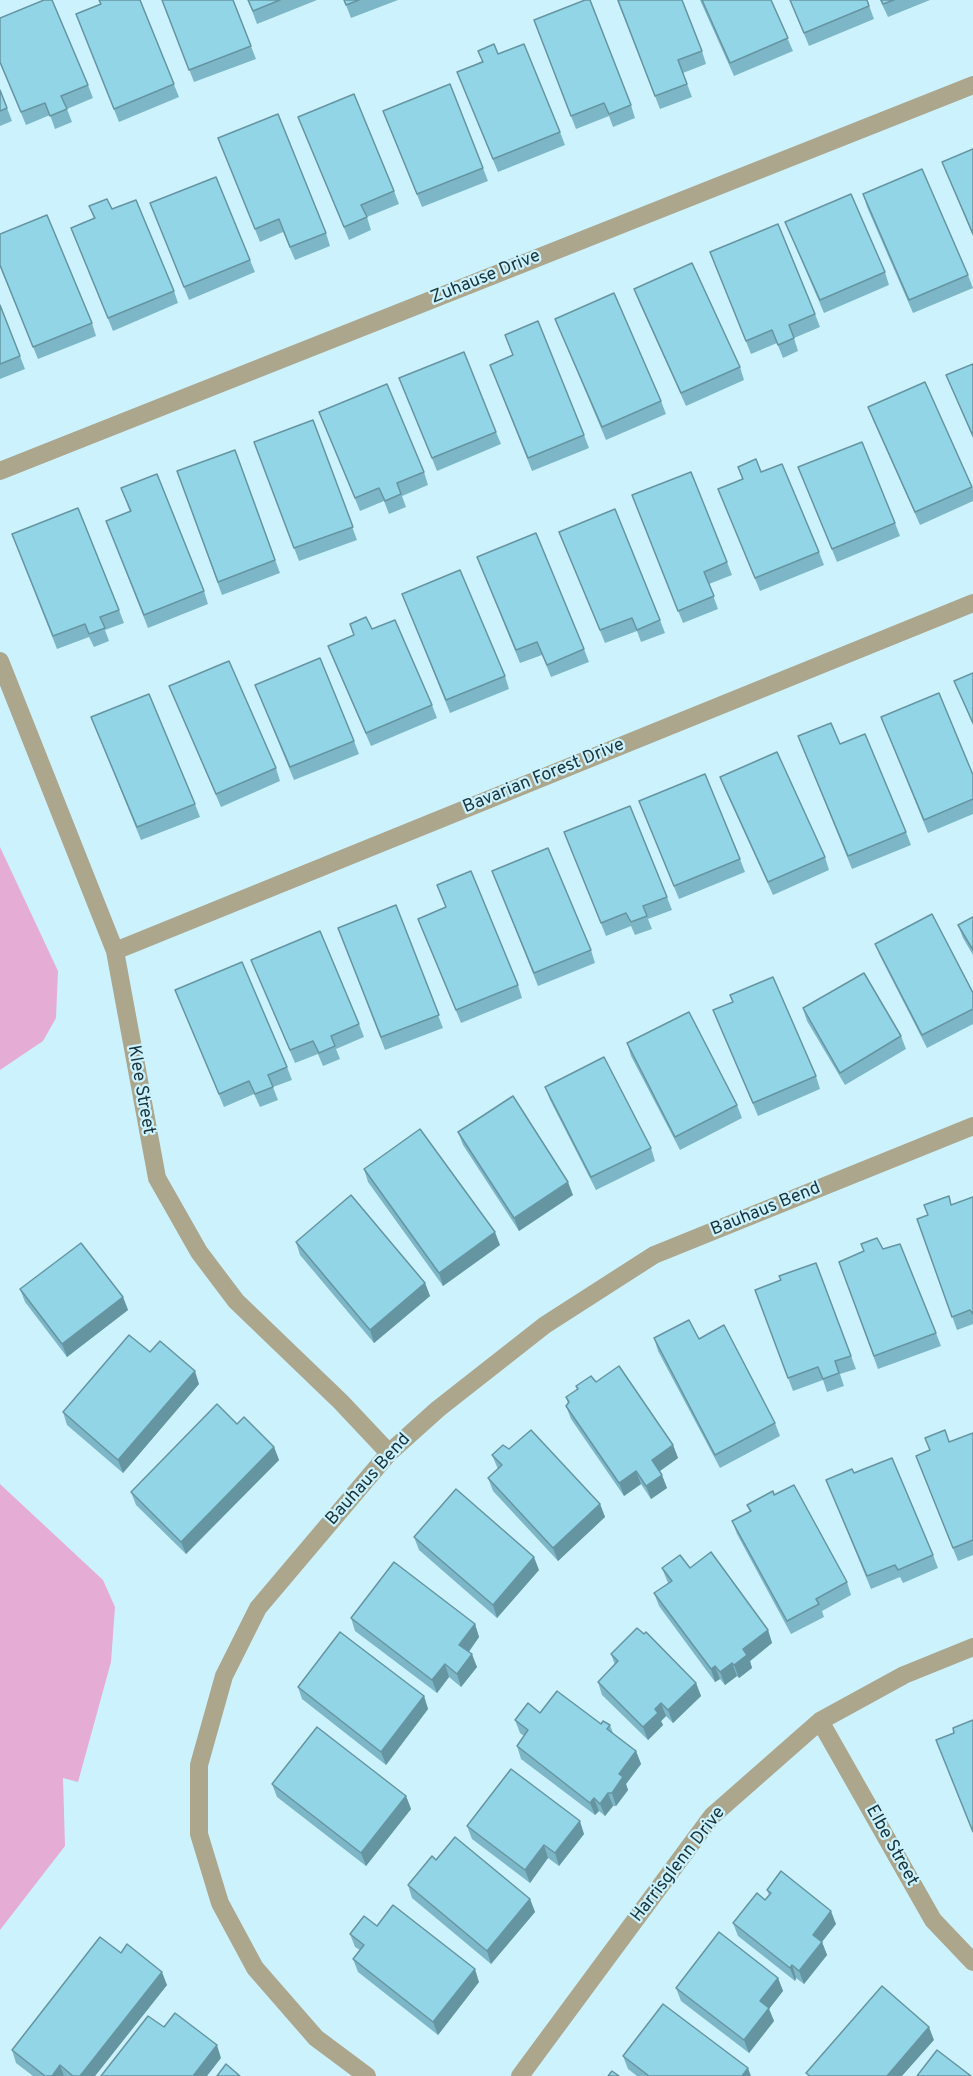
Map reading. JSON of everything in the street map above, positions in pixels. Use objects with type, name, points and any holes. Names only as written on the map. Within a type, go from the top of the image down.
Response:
[{"type":"street","name":"Zuhause Drive","points":[[0,471],[973,85]]},
{"type":"street","name":"Bavarian Forest Drive","points":[[115,951],[973,603]]},
{"type":"street","name":"Klee Street","points":[[0,661],[115,951],[157,1178],[199,1252],[237,1302],[341,1402],[389,1453]]},
{"type":"street","name":"Bauhaus Bend","points":[[368,2076],[316,2038],[255,1968],[220,1904],[199,1834],[200,1765],[224,1676],[258,1608],[389,1453],[438,1409],[545,1325],[654,1256],[973,1126]]},
{"type":"street","name":"Harrisglenn Drive","points":[[520,2076],[712,1816],[820,1721],[904,1675],[973,1647]]},
{"type":"street","name":"Elbe Street","points":[[820,1721],[933,1920],[973,1962]]},
{"type":"shaded area","points":[[0,847],[58,971],[56,1018],[43,1041],[0,1070]]},
{"type":"shaded area","points":[[0,1484],[103,1580],[115,1607],[111,1662],[78,1782],[63,1778],[65,1846],[0,1930]]},
{"type":"building","points":[[44,0],[52,0],[88,85],[61,96],[67,109],[50,116],[45,103],[21,112],[0,62],[0,18]]},
{"type":"building","points":[[99,0],[140,0],[174,84],[114,109],[76,14],[101,4]]},
{"type":"building","points":[[162,0],[233,0],[251,46],[189,70]]},
{"type":"building","points":[[248,0],[280,0],[253,11]]},
{"type":"building","points":[[344,0],[359,0],[346,5]]},
{"type":"building","points":[[590,0],[631,105],[609,114],[604,103],[571,116],[534,20]]},
{"type":"building","points":[[618,0],[682,0],[702,51],[678,60],[687,84],[655,96]]},
{"type":"building","points":[[702,0],[771,0],[788,38],[730,63]]},
{"type":"building","points":[[790,0],[867,0],[869,6],[804,33]]},
{"type":"building","points":[[881,0],[894,0],[883,4]]},
{"type":"building","points":[[494,44],[498,54],[524,44],[560,132],[493,159],[457,72],[483,62],[478,51]]},
{"type":"building","points":[[450,84],[483,168],[417,194],[383,111]]},
{"type":"building","points":[[0,90],[7,108],[0,111]]},
{"type":"building","points":[[354,94],[394,191],[361,205],[367,217],[344,227],[298,117]]},
{"type":"building","points":[[278,114],[326,233],[290,247],[279,219],[255,229],[218,138]]},
{"type":"building","points":[[973,149],[973,234],[942,162]]},
{"type":"building","points":[[922,169],[968,275],[909,300],[863,194]]},
{"type":"building","points":[[216,177],[250,260],[184,287],[150,203]]},
{"type":"building","points":[[851,194],[885,272],[820,300],[785,222]]},
{"type":"building","points":[[107,199],[112,209],[136,200],[174,291],[108,318],[71,228],[95,218],[89,206]]},
{"type":"building","points":[[47,215],[92,323],[33,347],[0,265],[0,234]]},
{"type":"building","points":[[778,224],[815,314],[789,325],[794,338],[778,345],[772,330],[746,341],[710,252]]},
{"type":"building","points":[[692,263],[740,367],[681,393],[634,289]]},
{"type":"building","points":[[614,293],[661,401],[602,427],[555,319]]},
{"type":"building","points":[[0,305],[20,356],[0,364]]},
{"type":"building","points":[[538,321],[584,435],[528,458],[490,365],[513,355],[505,335]]},
{"type":"building","points":[[464,352],[496,432],[432,458],[399,378]]},
{"type":"building","points":[[973,364],[973,436],[946,375]]},
{"type":"building","points":[[925,382],[972,487],[915,512],[868,407]]},
{"type":"building","points":[[387,384],[424,472],[397,483],[401,494],[385,501],[379,488],[355,498],[319,412]]},
{"type":"building","points":[[313,420],[353,527],[294,548],[254,442]]},
{"type":"building","points":[[862,442],[895,523],[832,549],[798,467]]},
{"type":"building","points":[[235,450],[275,560],[218,582],[177,471]]},
{"type":"building","points":[[756,459],[761,472],[782,464],[819,552],[755,578],[718,489],[743,479],[738,467]]},
{"type":"building","points":[[691,472],[727,562],[704,572],[714,596],[678,611],[632,495]]},
{"type":"building","points":[[157,474],[204,591],[144,615],[106,521],[131,511],[121,488]]},
{"type":"building","points":[[78,508],[119,610],[100,617],[105,628],[89,634],[85,624],[53,636],[12,534]]},
{"type":"building","points":[[615,509],[660,620],[637,630],[632,618],[600,630],[559,532]]},
{"type":"building","points":[[536,533],[584,649],[547,665],[537,642],[516,650],[477,557]]},
{"type":"building","points":[[460,570],[505,676],[446,700],[402,594]]},
{"type":"building","points":[[366,617],[372,629],[395,620],[432,705],[366,733],[328,646],[354,635],[350,624]]},
{"type":"building","points":[[320,658],[354,741],[290,767],[255,685]]},
{"type":"building","points":[[229,661],[276,768],[216,794],[169,686]]},
{"type":"building","points":[[973,673],[973,723],[954,681]]},
{"type":"building","points":[[939,693],[973,775],[973,799],[924,820],[881,717]]},
{"type":"building","points":[[149,694],[195,804],[137,827],[91,717]]},
{"type":"building","points":[[831,723],[840,744],[865,734],[906,832],[848,856],[798,736]]},
{"type":"building","points":[[777,752],[825,857],[768,882],[720,777]]},
{"type":"building","points":[[705,774],[740,859],[674,886],[639,801]]},
{"type":"building","points":[[630,806],[667,897],[643,906],[647,916],[631,922],[626,913],[601,923],[564,832]]},
{"type":"building","points":[[548,848],[591,950],[534,973],[492,871]]},
{"type":"building","points":[[471,871],[518,985],[456,1010],[418,919],[446,907],[437,885]]},
{"type":"building","points":[[396,905],[439,1015],[381,1037],[338,928]]},
{"type":"building","points":[[932,914],[973,993],[973,1009],[922,1035],[875,944]]},
{"type":"building","points":[[973,917],[973,950],[958,925]]},
{"type":"building","points":[[320,931],[359,1024],[331,1036],[335,1046],[319,1053],[313,1041],[290,1050],[251,960]]},
{"type":"building","points":[[242,962],[287,1067],[268,1075],[273,1087],[255,1094],[249,1081],[219,1094],[175,990]]},
{"type":"building","points":[[864,973],[901,1036],[840,1073],[803,1008]]},
{"type":"building","points":[[773,977],[816,1076],[753,1103],[713,1010],[733,1002],[730,995]]},
{"type":"building","points":[[689,1012],[737,1105],[675,1137],[627,1043]]},
{"type":"building","points":[[604,1057],[651,1148],[591,1177],[545,1087]]},
{"type":"building","points":[[513,1096],[568,1182],[514,1218],[458,1132]]},
{"type":"building","points":[[420,1129],[495,1232],[439,1273],[364,1169]]},
{"type":"building","points":[[351,1195],[425,1283],[370,1330],[296,1242]]},
{"type":"building","points":[[949,1196],[951,1205],[973,1197],[973,1314],[970,1310],[952,1317],[917,1219],[928,1215],[924,1205]]},
{"type":"building","points":[[877,1238],[883,1249],[900,1244],[936,1333],[874,1356],[839,1262],[864,1251],[861,1244]]},
{"type":"building","points":[[81,1243],[123,1297],[62,1344],[20,1289]]},
{"type":"building","points":[[816,1263],[851,1356],[835,1361],[839,1373],[823,1379],[818,1367],[788,1378],[755,1290],[781,1280],[779,1276]]},
{"type":"building","points":[[689,1320],[699,1339],[724,1325],[775,1423],[715,1455],[654,1338]]},
{"type":"building","points":[[129,1335],[150,1352],[160,1341],[195,1371],[118,1460],[63,1412]]},
{"type":"building","points":[[619,1366],[673,1445],[652,1460],[662,1475],[646,1486],[636,1471],[619,1483],[566,1406],[569,1402],[566,1397],[578,1389],[576,1386],[591,1376],[596,1382]]},
{"type":"building","points":[[217,1404],[237,1424],[244,1417],[274,1447],[181,1542],[131,1492]]},
{"type":"building","points":[[531,1430],[600,1504],[553,1548],[488,1478],[502,1465],[492,1455],[503,1445],[509,1449]]},
{"type":"building","points":[[945,1430],[949,1442],[973,1433],[973,1540],[953,1548],[916,1456],[930,1450],[925,1438]]},
{"type":"building","points":[[892,1458],[933,1555],[898,1570],[895,1565],[867,1576],[826,1480],[852,1469],[854,1473]]},
{"type":"building","points":[[794,1485],[847,1582],[816,1599],[819,1604],[787,1621],[732,1521],[751,1511],[747,1505],[773,1491],[774,1495]]},
{"type":"building","points":[[456,1489],[534,1557],[493,1605],[414,1537]]},
{"type":"building","points":[[711,1552],[768,1630],[743,1649],[747,1655],[720,1672],[715,1666],[711,1669],[654,1593],[672,1581],[662,1568],[680,1555],[690,1568]]},
{"type":"building","points":[[394,1562],[475,1624],[459,1645],[472,1654],[457,1674],[445,1664],[432,1680],[351,1618]]},
{"type":"building","points":[[637,1628],[644,1634],[646,1632],[696,1683],[668,1710],[661,1703],[655,1709],[658,1713],[643,1727],[598,1682],[618,1661],[611,1654]]},
{"type":"building","points":[[340,1632],[424,1696],[381,1752],[298,1687]]},
{"type":"building","points":[[557,1691],[601,1724],[603,1721],[610,1725],[607,1729],[636,1751],[619,1774],[623,1777],[612,1793],[608,1793],[600,1804],[594,1798],[590,1803],[517,1746],[528,1730],[515,1720],[528,1703],[540,1713]]},
{"type":"building","points":[[973,1720],[973,1832],[936,1740],[954,1733],[953,1728]]},
{"type":"building","points":[[317,1727],[406,1796],[361,1853],[272,1784]]},
{"type":"building","points":[[511,1769],[580,1821],[555,1853],[544,1845],[525,1870],[467,1826]]},
{"type":"building","points":[[455,1837],[530,1899],[487,1951],[408,1885],[432,1856],[436,1860]]},
{"type":"building","points":[[781,1871],[831,1911],[813,1935],[822,1942],[799,1971],[792,1965],[790,1968],[733,1923],[757,1893],[765,1900],[771,1893],[767,1890]]},
{"type":"building","points":[[393,1905],[475,1969],[433,2022],[353,1959],[364,1945],[350,1934],[364,1916],[377,1926]]},
{"type":"building","points":[[719,1932],[778,1978],[760,2001],[769,2008],[744,2040],[676,1988]]},
{"type":"building","points":[[100,1937],[121,1953],[127,1944],[162,1972],[80,2076],[73,2076],[60,2065],[52,2076],[45,2076],[12,2050]]},
{"type":"building","points":[[882,1986],[929,2027],[887,2076],[810,2076],[806,2073]]},
{"type":"building","points":[[663,2004],[748,2068],[742,2076],[649,2076],[623,2056]]},
{"type":"building","points":[[175,2013],[217,2045],[193,2076],[101,2076],[148,2016],[164,2027]]},
{"type":"building","points":[[937,2050],[971,2076],[917,2076]]},
{"type":"building","points":[[226,2064],[240,2076],[217,2076]]},
{"type":"building","points":[[612,2071],[619,2076],[608,2076]]}]
